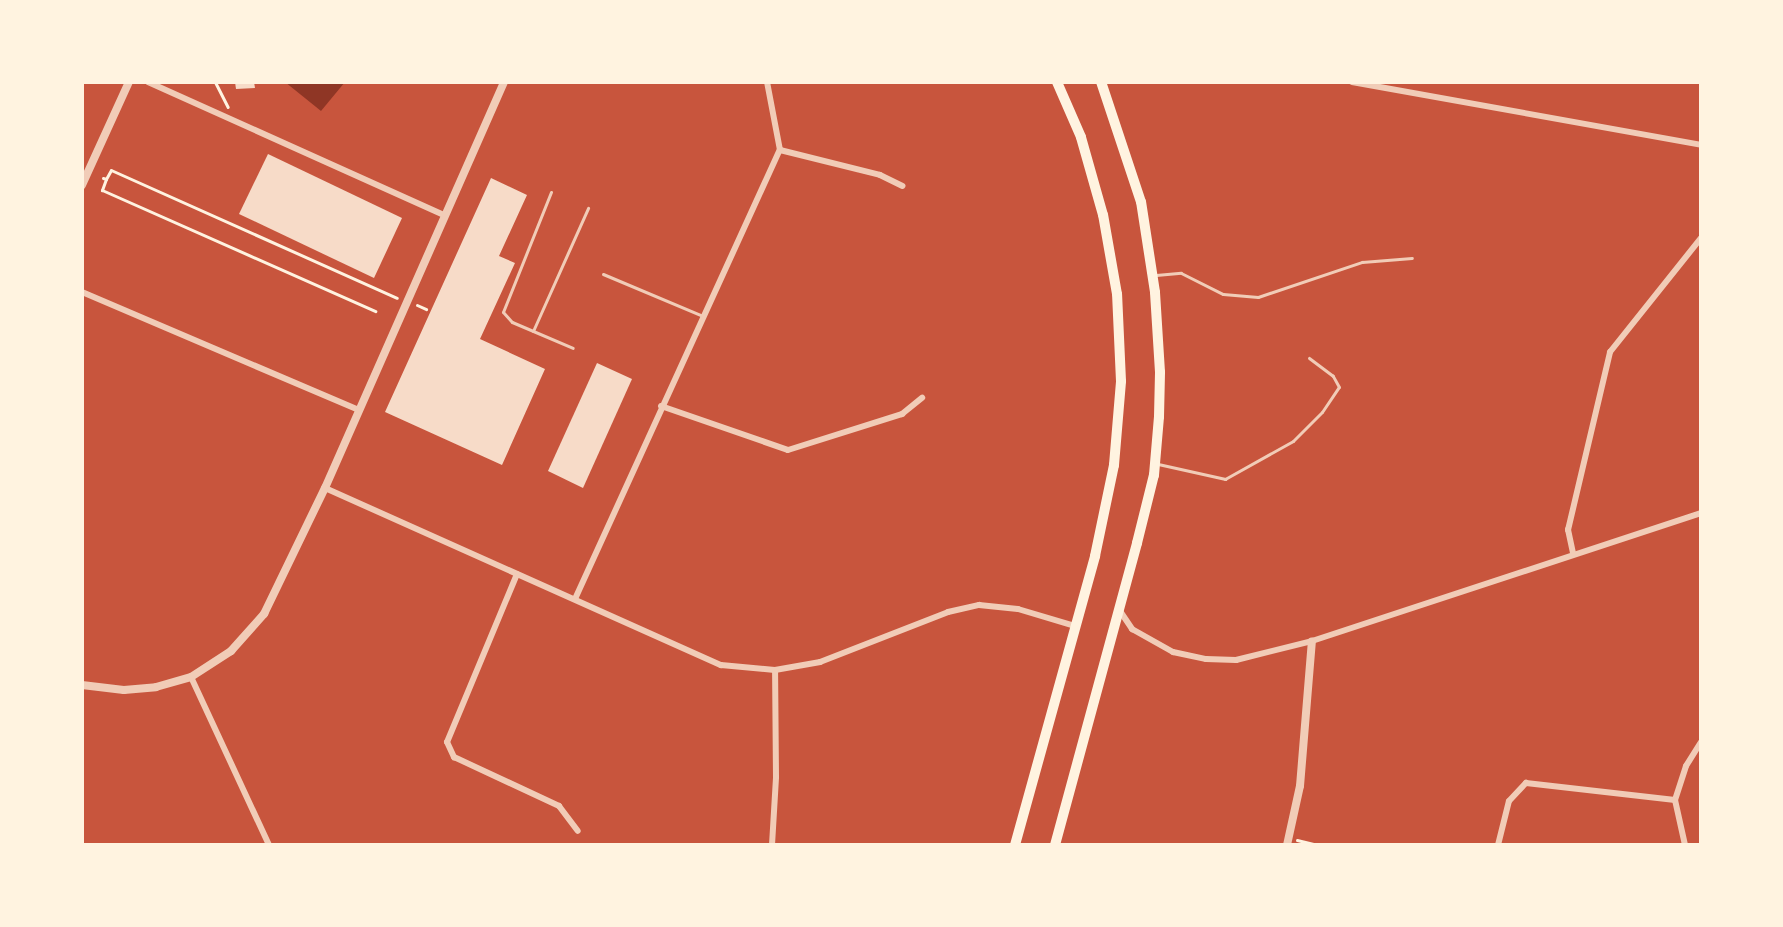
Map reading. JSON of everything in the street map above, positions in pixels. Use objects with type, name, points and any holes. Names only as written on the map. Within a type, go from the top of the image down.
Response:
[{"type":"main road","points":[[1015,845],[1095,556],[1114,465],[1121,381],[1117,294],[1103,215],[1081,137],[1057,82]]},
{"type":"main road","points":[[1055,845],[1119,610],[1154,463],[1160,372],[1153,275],[1141,202],[1117,121],[1101,82]]},
{"type":"street","points":[[82,185],[129,82]]},
{"type":"street","points":[[148,82],[444,215]]},
{"type":"street","points":[[82,685],[124,690],[156,687],[191,677],[231,651],[264,614],[325,488],[504,82]]},
{"type":"street","points":[[575,599],[780,150],[767,82]]},
{"type":"street","points":[[1352,82],[1701,145]]},
{"type":"street","points":[[780,150],[880,175],[903,186]]},
{"type":"street","points":[[1573,553],[1568,530],[1610,352],[1701,238]]},
{"type":"street","points":[[82,292],[359,410]]},
{"type":"street","points":[[661,406],[788,450],[902,414],[922,398]]},
{"type":"street","points":[[325,488],[721,665],[775,670],[820,662],[948,612],[979,605],[1018,609],[1075,626]]},
{"type":"street","points":[[1119,610],[1132,629],[1173,652],[1206,659],[1236,660],[1312,641],[1701,513]]},
{"type":"street","points":[[517,574],[447,742],[454,757],[559,806],[578,831]]},
{"type":"street","points":[[1288,842],[1300,786],[1312,641]]},
{"type":"street","points":[[772,845],[776,777],[775,670]]},
{"type":"street","points":[[191,677],[269,845]]},
{"type":"street","points":[[1685,845],[1675,800],[1686,766],[1701,742]]},
{"type":"street","points":[[1498,845],[1509,801],[1526,783],[1675,800]]},
{"type":"lane","points":[[551,192],[502,307],[506,317],[573,348]]},
{"type":"lane","points":[[533,331],[588,208]]},
{"type":"lane","points":[[1153,275],[1181,273],[1223,294],[1258,297],[1362,262],[1412,258]]},
{"type":"lane","points":[[603,274],[703,316]]},
{"type":"lane","points":[[1154,463],[1225,479],[1293,441],[1322,412],[1339,387],[1333,376],[1309,358]]},
{"type":"path","points":[[215,82],[229,108]]},
{"type":"path","points":[[375,311],[102,190],[104,178],[111,170],[398,298]]},
{"type":"path","points":[[413,304],[426,309]]},
{"type":"path","points":[[1288,842],[1317,845]]},
{"type":"shaded area","points":[[285,82],[345,82],[321,111]]},
{"type":"building","points":[[235,82],[254,82],[255,88],[236,89]]},
{"type":"building","points":[[268,154],[402,218],[374,278],[239,214]]},
{"type":"building","points":[[491,178],[527,195],[499,256],[515,263],[480,339],[545,369],[502,465],[385,412]]},
{"type":"building","points":[[597,363],[632,379],[583,488],[548,471]]}]
